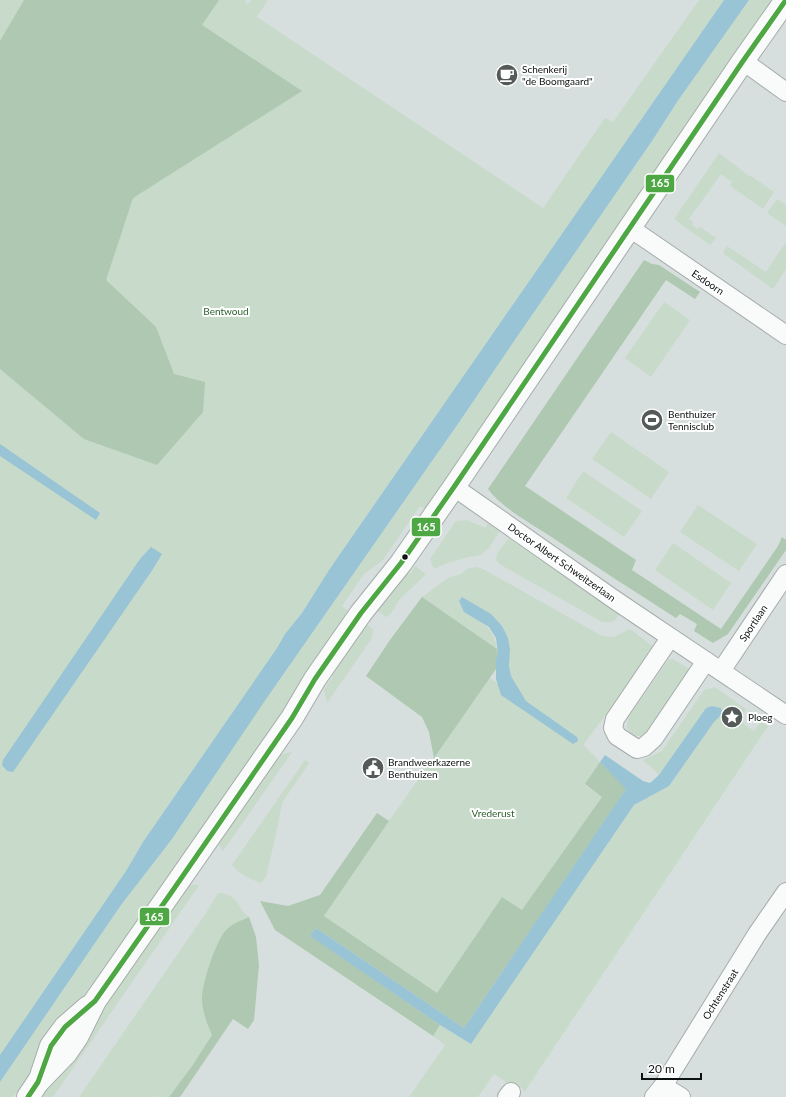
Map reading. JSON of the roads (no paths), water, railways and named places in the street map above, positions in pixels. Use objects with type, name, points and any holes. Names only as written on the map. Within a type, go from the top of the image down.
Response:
[{"type":"main road","points":[[33,1090],[66,1053],[78,1037],[96,1001],[292,718],[315,679],[356,619],[400,563],[454,487],[786,0]]},
{"type":"street","points":[[743,61],[786,92]]},
{"type":"street","name":"Esdoorn","points":[[630,228],[786,336]]},
{"type":"street","name":"Doctor Albert Schweitzerlaan","points":[[454,487],[670,638],[786,716]]},
{"type":"street","name":"Sportlaan","points":[[713,666],[786,574]]},
{"type":"street","points":[[670,638],[616,719],[613,728],[617,736],[637,749],[644,747],[654,738],[713,666]]},
{"type":"street","name":"Ochtenstraat","points":[[658,1091],[757,934],[786,892]]},
{"type":"street","points":[[658,1091],[681,1097]]},
{"type":"water","points":[[724,0],[749,0],[677,102],[652,141],[462,418],[264,702],[172,839],[121,905],[0,1082],[0,1055],[126,871],[143,842],[277,648],[285,634],[302,613],[329,570]]},
{"type":"water","points":[[0,444],[100,513],[96,520],[0,456]]},
{"type":"water","points":[[151,547],[162,554],[153,569],[13,772],[7,771],[2,765],[3,760],[140,559]]},
{"type":"water","points":[[462,597],[491,614],[502,626],[508,638],[510,649],[509,666],[511,676],[526,701],[577,737],[578,741],[573,744],[501,695],[496,679],[496,661],[498,654],[496,638],[489,627],[464,612],[459,601]]},
{"type":"water","points":[[712,706],[721,708],[723,713],[714,722],[669,786],[634,805],[471,1044],[440,1025],[310,936],[316,928],[464,1028],[626,789],[600,762],[605,755],[643,781],[650,783],[659,775],[706,708]]},
{"type":"place","name":"Schenkerij \"de Boomgaard\"","points":[[507,75]]},
{"type":"place","name":"Benthuizer Tennisclub","points":[[652,420]]},
{"type":"place","name":"Ploeg","points":[[732,717]]},
{"type":"place","name":"Brandweerkazerne Benthuizen","points":[[373,768]]},
{"type":"park label","name":"Bentwoud","points":[[226,311]]},
{"type":"park label","name":"Vrederust","points":[[493,813]]}]
